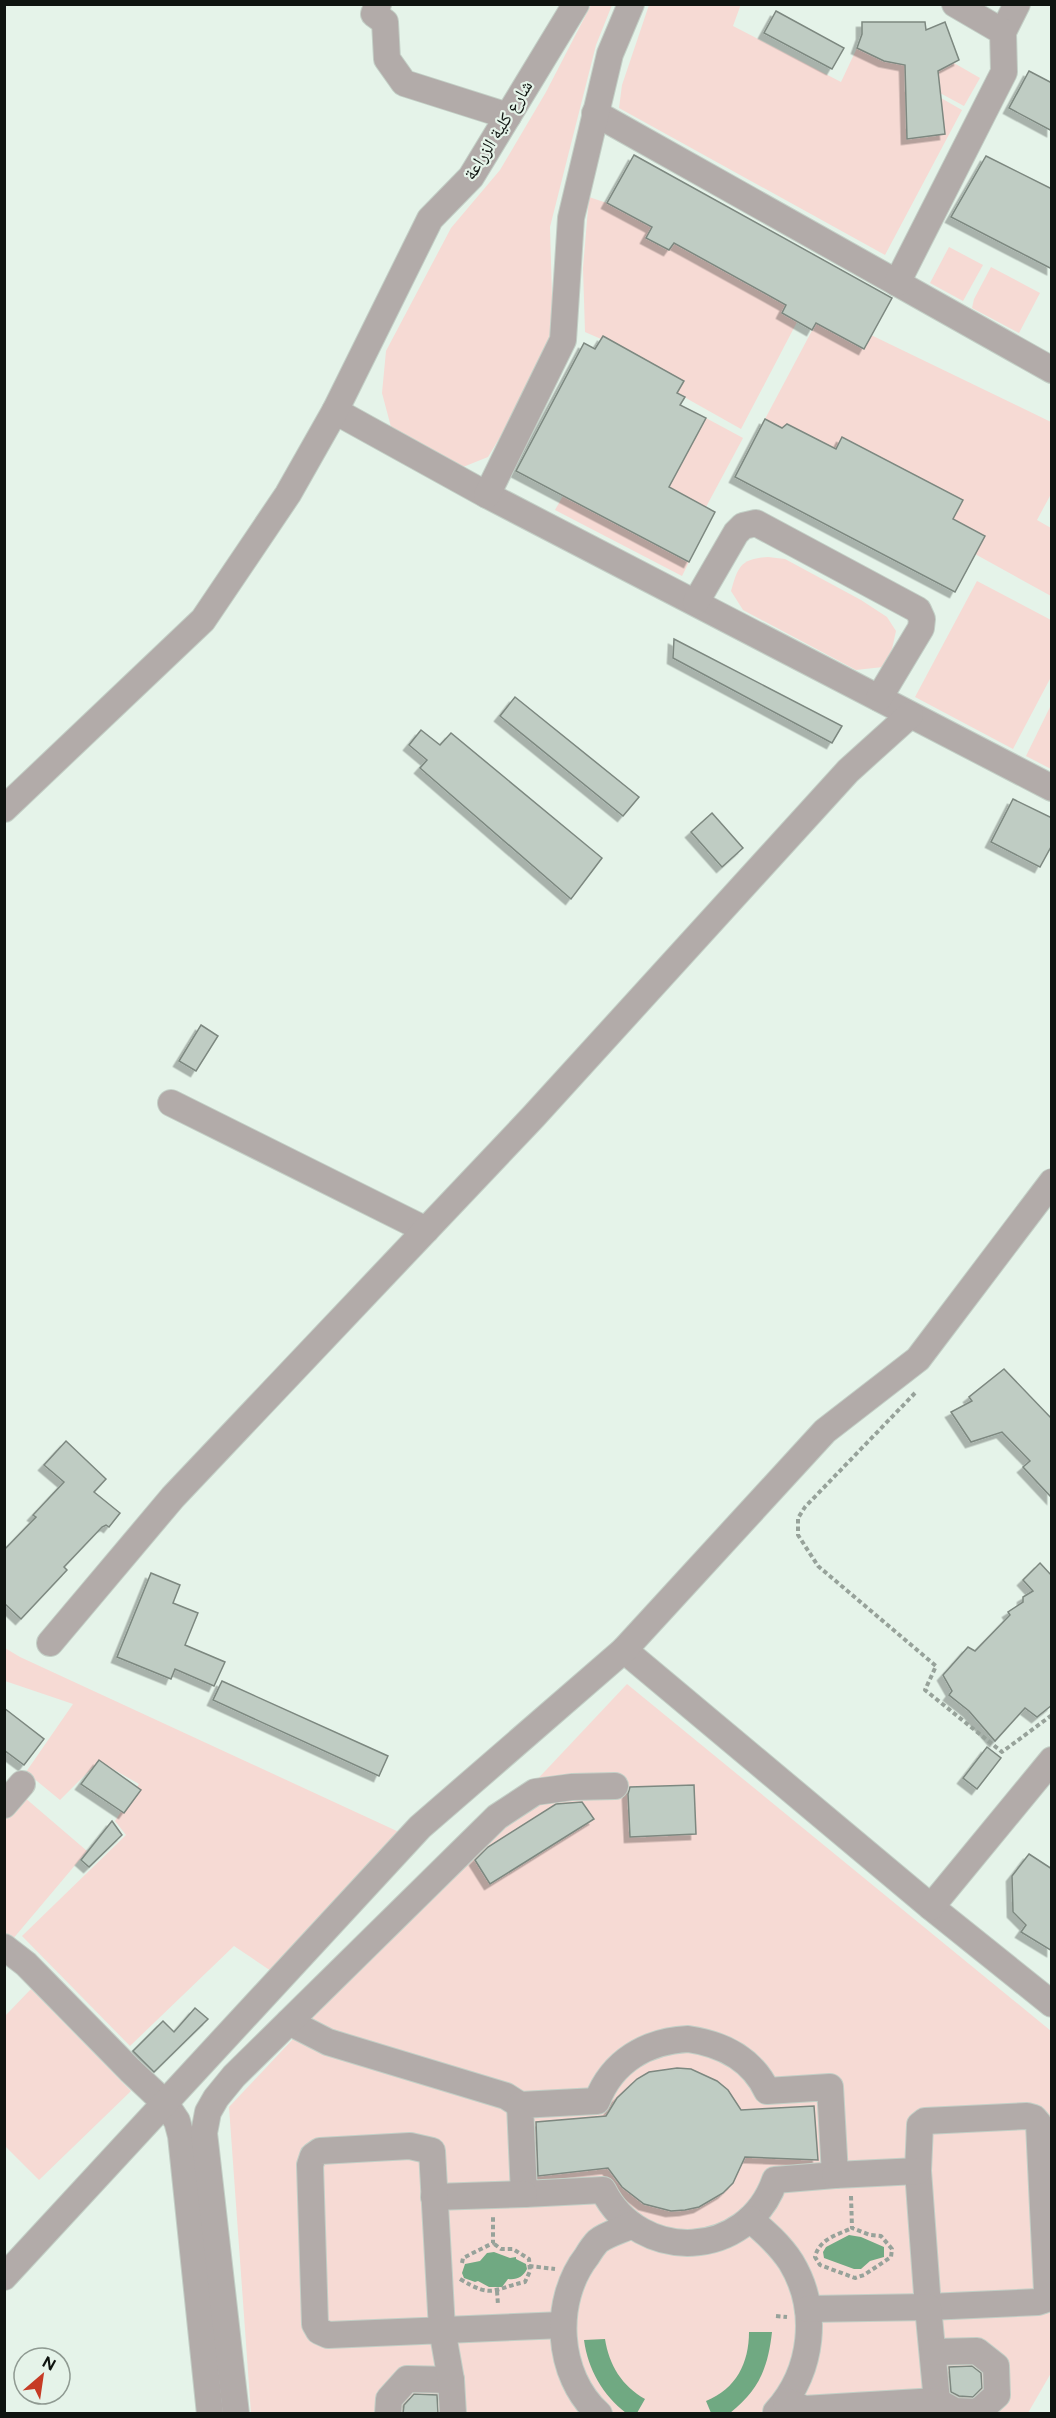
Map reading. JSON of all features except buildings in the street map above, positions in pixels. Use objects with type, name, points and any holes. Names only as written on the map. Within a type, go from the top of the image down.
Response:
[{"type":"street","points":[[378,4],[374,14],[385,22],[387,59],[404,83],[508,116]]},
{"type":"street","name":"شارع كلية الزراعة","points":[[4,809],[203,620],[288,494],[335,411],[430,219],[471,177],[576,4]]},
{"type":"street","points":[[487,495],[564,340],[571,218],[610,54],[630,4]]},
{"type":"street","points":[[955,4],[1003,32]]},
{"type":"street","points":[[897,283],[1004,72],[1003,32],[1017,4]]},
{"type":"street","points":[[595,113],[1052,370]]},
{"type":"street","points":[[335,411],[487,495],[1052,788]]},
{"type":"street","points":[[696,602],[736,533],[743,526],[756,523],[918,610],[922,619],[921,628],[879,698]]},
{"type":"street","points":[[50,1643],[173,1497],[533,1117],[848,771],[910,715]]},
{"type":"street","points":[[171,1103],[426,1230]]},
{"type":"street","points":[[4,2277],[420,1827],[624,1650],[825,1431],[918,1359],[1052,1182]]},
{"type":"street","points":[[624,1650],[931,1907],[1052,2004]]},
{"type":"street","points":[[931,1907],[1052,1760]]},
{"type":"street","points":[[4,1805],[22,1784]]},
{"type":"street","points":[[236,2414],[204,2133],[208,2112],[216,2098],[234,2076],[497,1817],[535,1792],[572,1787],[615,1786]]},
{"type":"street","points":[[4,1947],[26,1964],[165,2103],[177,2121],[181,2136],[210,2414]]},
{"type":"street","points":[[289,2022],[328,2042],[506,2096],[520,2105],[597,2101],[609,2077],[636,2052],[670,2040],[688,2039],[706,2042],[739,2057],[753,2069],[767,2091],[830,2087],[843,2175]]},
{"type":"street","points":[[520,2105],[524,2194]]},
{"type":"street","points":[[808,2309],[928,2307],[1044,2300],[1047,2291],[1039,2124],[1034,2118],[1027,2116],[925,2121],[920,2125],[918,2171],[928,2307],[937,2401]]},
{"type":"street","points":[[453,2414],[451,2380],[442,2329],[448,2272],[434,2197],[432,2151],[410,2146],[320,2151],[313,2156],[310,2165],[315,2324],[319,2331],[328,2335],[442,2329],[563,2325]]},
{"type":"street","points":[[434,2197],[603,2190],[618,2213],[632,2225],[665,2240],[683,2243],[719,2238],[750,2219],[762,2205],[775,2180],[918,2171]]},
{"type":"street","points":[[750,2219],[775,2242],[791,2262],[802,2285],[808,2309],[809,2333],[806,2357],[798,2380],[780,2407],[804,2409],[937,2401],[955,2411],[978,2412],[997,2395],[996,2366],[977,2351],[934,2352]]},
{"type":"street","points":[[596,2413],[582,2392],[565,2348],[563,2325],[567,2294],[579,2265],[598,2241],[632,2225]]},
{"type":"street","points":[[388,2414],[389,2399],[408,2379],[451,2380]]},
{"type":"path","points":[[917,1390],[805,1507],[798,1518],[798,1535],[818,1566],[936,1666],[926,1690],[1002,1752],[1052,1714]]},
{"type":"path","points":[[843,2175],[852,2228]]},
{"type":"path","points":[[493,2195],[493,2243]]},
{"type":"path","points":[[852,2228],[866,2231],[870,2235],[881,2236],[892,2249],[891,2257],[864,2275],[855,2278],[820,2265],[815,2257],[818,2248],[828,2238],[852,2228]]},
{"type":"path","points":[[448,2272],[460,2271],[463,2258],[493,2243]]},
{"type":"path","points":[[448,2272],[474,2288],[486,2291],[502,2290],[525,2282],[530,2271],[529,2259],[513,2249],[501,2249],[493,2243]]},
{"type":"shaded area","points":[[741,4],[733,26],[841,82],[857,48],[884,61],[905,65],[907,139],[945,134],[941,98],[962,110],[885,255],[619,108],[622,85],[649,5]]},
{"type":"shaded area","points":[[591,5],[612,5],[596,45],[550,227],[553,332],[508,424],[488,457],[463,467],[391,427],[382,393],[386,351],[451,228],[500,170],[546,92]]},
{"type":"shaded area","points":[[954,63],[980,78],[964,106],[940,93],[938,71]]},
{"type":"shaded area","points":[[589,197],[607,203],[652,227],[647,238],[669,250],[674,243],[786,305],[782,313],[797,322],[741,429],[677,393],[683,381],[603,336],[601,339],[585,332],[583,268]]},
{"type":"shaded area","points":[[949,247],[983,265],[963,301],[930,283]]},
{"type":"shaded area","points":[[991,267],[1040,293],[1019,333],[972,308],[974,299]]},
{"type":"shaded area","points":[[816,323],[863,349],[871,335],[1051,422],[1051,494],[1037,520],[1051,528],[1051,596],[975,554],[953,519],[842,437],[833,455],[826,444],[788,424],[782,428],[765,419]]},
{"type":"shaded area","points":[[706,418],[743,438],[706,507],[544,420]]},
{"type":"shaded area","points":[[563,496],[689,562],[682,576],[555,510]]},
{"type":"shaded area","points":[[768,557],[785,559],[861,600],[887,617],[896,631],[892,649],[883,667],[856,670],[743,610],[731,591],[736,575],[746,562]]},
{"type":"shaded area","points":[[977,581],[1051,620],[1051,677],[1013,749],[915,697]]},
{"type":"shaded area","points":[[1051,705],[1051,769],[1026,756]]},
{"type":"shaded area","points":[[5,1648],[20,1657],[399,1832],[271,1971],[234,1946],[130,2046],[22,1936],[126,1835],[115,1821],[139,1784],[99,1761],[60,1800],[26,1772],[73,1704],[5,1681]]},
{"type":"shaded area","points":[[627,1684],[1051,2031],[1051,2373],[1028,2413],[251,2413],[229,2107]]},
{"type":"shaded area","points":[[24,1797],[87,1851],[12,1940],[5,1934],[5,1819]]},
{"type":"shaded area","points":[[31,1989],[131,2091],[39,2180],[4,2145],[5,2016]]},
{"type":"shaded area","points":[[849,2235],[861,2237],[884,2247],[884,2257],[870,2261],[861,2269],[854,2269],[824,2258],[823,2252],[826,2247]]},
{"type":"shaded area","points":[[494,2252],[510,2258],[516,2257],[526,2264],[527,2269],[524,2274],[508,2279],[502,2287],[489,2287],[478,2281],[464,2278],[462,2273],[465,2264],[480,2261],[487,2253]]},
{"type":"shaded area","points":[[749,2332],[772,2332],[765,2367],[755,2387],[730,2413],[711,2413],[706,2401],[725,2390],[739,2374],[746,2354]]},
{"type":"shaded area","points":[[605,2339],[610,2358],[618,2374],[630,2388],[645,2399],[637,2413],[626,2413],[618,2406],[604,2390],[593,2372],[584,2340]]}]
